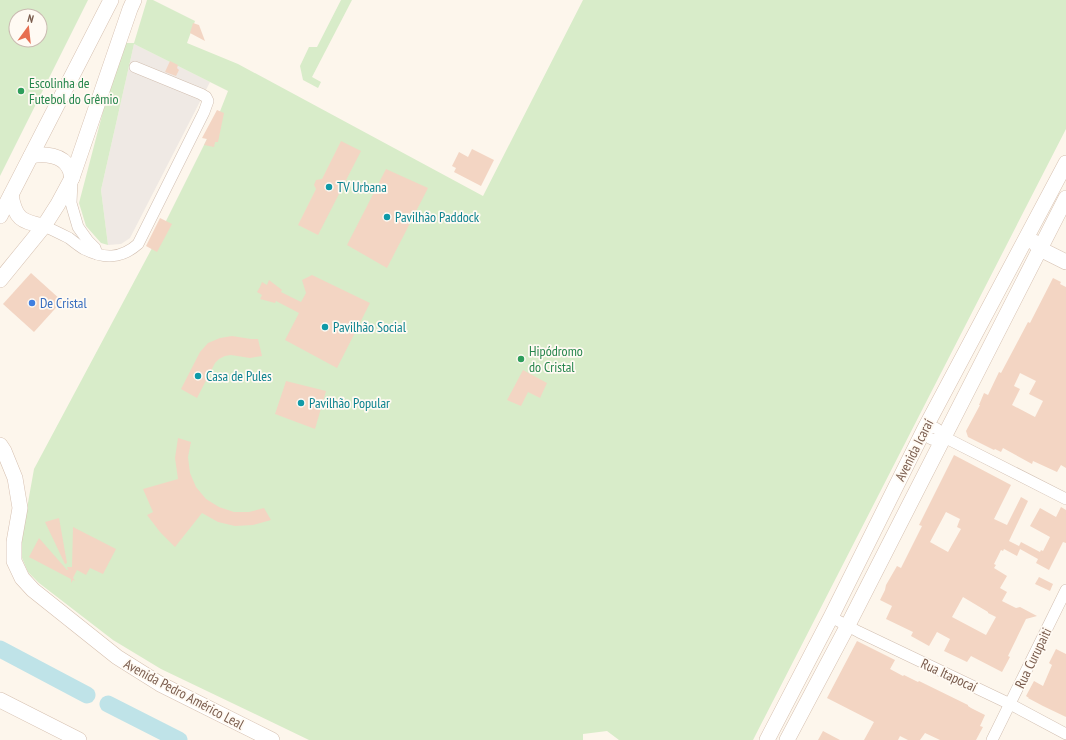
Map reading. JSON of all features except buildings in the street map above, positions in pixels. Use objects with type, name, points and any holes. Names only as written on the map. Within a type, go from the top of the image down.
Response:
[{"type":"main road","points":[[0,216],[111,0]]},
{"type":"main road","points":[[0,280],[44,226],[72,178],[134,0]]},
{"type":"main road","points":[[31,156],[45,154],[58,158],[69,167],[72,178]]},
{"type":"main road","name":"Avenida Icaraí","points":[[766,740],[831,618],[924,430],[1066,163]]},
{"type":"main road","points":[[11,195],[14,208],[21,219],[28,223],[44,226]]},
{"type":"main road","name":"Avenida Icaraí","points":[[787,740],[847,627],[1066,198]]},
{"type":"main road","points":[[1029,231],[1032,239],[1040,249],[1066,262]]},
{"type":"main road","name":"Avenida Pedro Américo Leal","points":[[0,445],[15,478],[20,508],[14,542],[14,561],[22,578],[33,590],[117,657],[160,684],[272,740]]},
{"type":"main road","points":[[0,700],[79,740]]},
{"type":"street","points":[[44,226],[58,232],[83,248],[98,255],[110,256],[122,254],[131,250],[138,244],[204,112],[208,101],[206,97],[201,94],[135,67]]},
{"type":"street","points":[[72,178],[71,203],[78,227],[95,248],[98,255]]},
{"type":"street","points":[[924,430],[930,427],[935,428],[939,430],[944,437],[1066,499]]},
{"type":"street","name":"Rua Curupaiti","points":[[992,740],[1066,590]]},
{"type":"street","name":"Rua Itapocaí","points":[[831,618],[1010,704],[1066,734]]},
{"type":"shaded area","points":[[134,44],[210,82],[130,238],[121,244],[108,245],[101,190]]},
{"type":"green space","name":"Escolinha de Futebol do Grêmio","points":[[0,0],[88,0],[0,176]]},
{"type":"green space","name":"Hipódromo do Cristal","points":[[147,0],[153,0],[195,21],[187,43],[238,64],[483,196],[583,0],[1066,0],[1066,129],[753,740],[619,740],[607,731],[583,734],[583,740],[309,740],[161,669],[113,640],[39,583],[28,572],[22,558],[21,542],[34,469],[159,235],[217,119],[228,91],[134,44],[101,190],[108,245],[101,243],[86,226],[79,203],[121,43],[134,43]]},
{"type":"green space","points":[[341,0],[352,0],[312,77],[321,82],[318,88],[303,80],[300,66],[309,47],[317,47]]},
{"type":"waterway","points":[[0,649],[87,695]]},
{"type":"waterway","points":[[108,704],[179,740]]},
{"type":"place","name":"Escolinha de Futebol do Grêmio","points":[[21,91]]},
{"type":"place","name":"TV Urbana","points":[[329,187]]},
{"type":"place","name":"Pavilhão Paddock","points":[[387,217]]},
{"type":"place","name":"De Cristal","points":[[32,303]]},
{"type":"place","name":"Pavilhão Social","points":[[325,327]]},
{"type":"place","name":"Hipódromo do Cristal","points":[[521,359]]},
{"type":"place","name":"Casa de Pules","points":[[198,376]]},
{"type":"place","name":"Pavilhão Popular","points":[[301,403]]}]
